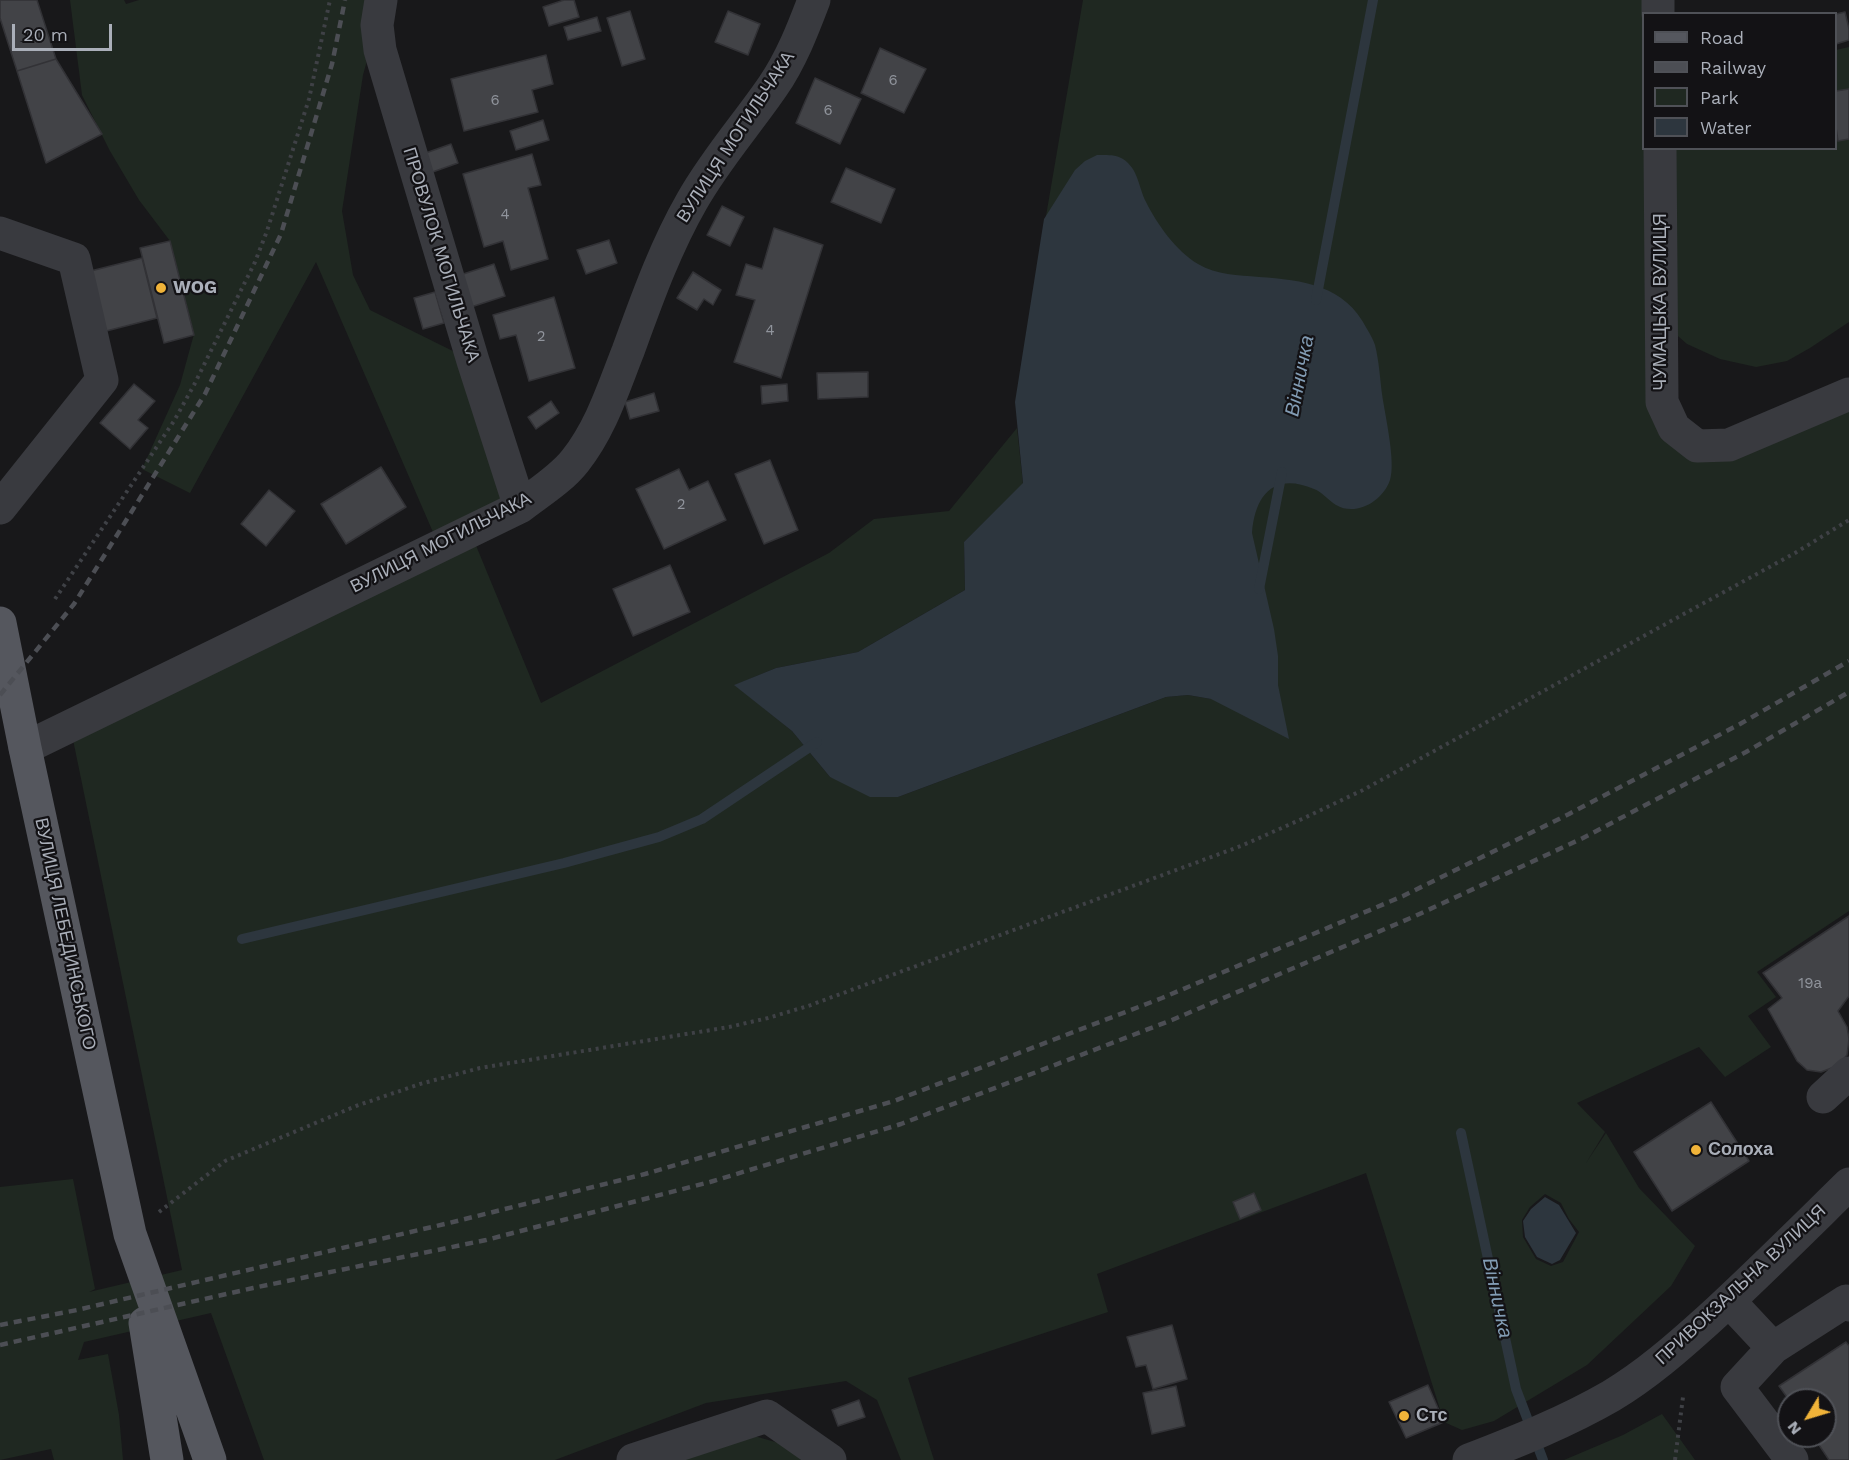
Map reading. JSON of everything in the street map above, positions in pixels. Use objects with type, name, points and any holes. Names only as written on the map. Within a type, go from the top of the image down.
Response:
[{"type":"main road","name":"ВУЛИЦЯ ЛЕБЕДИНСЬКОГО","points":[[0,623],[131,1239],[167,1460]]},
{"type":"main road","name":"ВУЛИЦЯ ЛЕБЕДИНСЬКОГО","points":[[131,1239],[210,1460]]},
{"type":"street","name":"ПРОВУЛОК МОГИЛЬЧАКА","points":[[381,0],[377,25],[380,50],[473,361],[520,507]]},
{"type":"street","name":"ВУЛИЦЯ МОГИЛЬЧАКА","points":[[25,748],[520,507],[574,463],[602,419],[655,276],[672,237],[715,165],[774,84],[792,54],[814,0]]},
{"type":"street","name":"ЧУМАЦЬКА ВУЛИЦЯ","points":[[1660,150],[1662,402],[1674,428],[1697,446],[1729,445],[1849,394]]},
{"type":"street","points":[[0,233],[74,259],[102,380],[0,508]]},
{"type":"street","points":[[1823,1097],[1849,1073]]},
{"type":"street","name":"ПРИВОКЗАЛЬНА ВУЛИЦЯ","points":[[1469,1460],[1534,1434],[1612,1395],[1646,1372],[1678,1347],[1729,1301],[1849,1184]]},
{"type":"street","points":[[1729,1301],[1773,1348]]},
{"type":"street","points":[[1792,1460],[1737,1387],[1773,1348],[1846,1301],[1849,1305]]},
{"type":"street","points":[[633,1460],[767,1416],[830,1460]]},
{"type":"path","points":[[55,599],[174,421],[194,386],[255,262],[309,99],[330,0]]},
{"type":"path","points":[[131,1239],[225,1161],[356,1106],[420,1084],[480,1068],[729,1027],[768,1018],[808,1006],[1241,846],[1363,790],[1795,553],[1849,520]]},
{"type":"path","points":[[1676,1460],[1683,1397]]},
{"type":"green space","points":[[70,0],[124,0],[126,4],[139,0],[381,0],[377,25],[363,75],[342,211],[353,275],[370,310],[473,361],[520,507],[470,531],[541,703],[829,553],[874,519],[949,511],[1017,428],[1023,484],[964,542],[965,590],[858,652],[776,668],[735,685],[792,731],[830,777],[898,797],[1166,697],[1188,695],[1211,699],[1034,286],[1083,0],[1658,0],[1646,12],[1642,12],[1642,150],[1837,150],[1837,50],[1849,47],[1849,322],[1787,361],[1756,367],[1720,359],[1687,344],[1662,322],[1662,367],[1697,446],[1849,394],[1849,911],[1757,972],[1776,997],[1748,1016],[1771,1047],[1725,1077],[1699,1047],[1577,1103],[1605,1132],[1586,1163],[1606,1133],[1639,1188],[1695,1246],[1671,1286],[1587,1365],[1494,1421],[1462,1430],[1444,1422],[1366,1173],[1097,1274],[1108,1312],[908,1378],[934,1460],[901,1460],[877,1400],[846,1381],[706,1403],[555,1460],[264,1460],[211,1313],[84,1342],[78,1360],[108,1354],[119,1415],[123,1460],[54,1460],[51,1449],[0,1460],[0,1187],[73,1179],[95,1289],[89,1292],[182,1270],[70,725],[439,546],[316,262],[190,493],[142,469],[180,385],[194,334],[170,241],[139,200],[110,151],[82,95]],"holes":[[[1545,1194],[1561,1203],[1579,1232],[1563,1262],[1551,1266],[1536,1259],[1523,1237],[1522,1220],[1530,1207]]]},
{"type":"green space","points":[[1662,1414],[1695,1460],[1564,1460],[1623,1435]]},
{"type":"green space","points":[[751,1435],[789,1446],[805,1460],[679,1460]]},
{"type":"water","points":[[1097,155],[1117,156],[1128,163],[1161,228],[1182,252],[1198,264],[1205,268],[1235,275],[1307,283],[1335,294],[1358,314],[1375,345],[1391,450],[1390,480],[1375,500],[1360,508],[1344,508],[1314,489],[1288,483],[1269,490],[1257,508],[1252,533],[1274,629],[1278,656],[1278,685],[1289,739],[1211,699],[1188,695],[1166,697],[898,797],[870,797],[830,777],[792,731],[734,685],[776,668],[858,652],[965,590],[964,542],[1023,483],[1015,402],[1044,219],[1075,170],[1085,161]]},
{"type":"water","points":[[1545,1197],[1559,1205],[1576,1233],[1560,1260],[1552,1264],[1537,1257],[1525,1237],[1523,1221],[1531,1209]]},
{"type":"building","points":[[0,0],[37,0],[56,59],[17,71],[0,18]]},
{"type":"building","points":[[564,0],[574,0],[579,17],[549,26],[543,7]]},
{"type":"building","points":[[630,11],[645,59],[622,66],[607,18]]},
{"type":"building","points":[[728,11],[760,24],[748,55],[715,42]]},
{"type":"building","points":[[1845,12],[1849,40],[1837,44],[1837,14]]},
{"type":"building","points":[[597,17],[601,31],[568,40],[564,27]]},
{"type":"building","points":[[880,48],[926,69],[904,113],[861,93]]},
{"type":"building","points":[[546,55],[553,84],[532,90],[538,112],[464,131],[451,79]]},
{"type":"building","points":[[56,59],[102,134],[46,163],[17,71]]},
{"type":"building","points":[[815,78],[861,99],[840,144],[796,123]]},
{"type":"building","points":[[1849,89],[1849,139],[1838,141],[1837,134],[1837,91]]},
{"type":"building","points":[[543,120],[549,140],[516,150],[510,131]]},
{"type":"building","points":[[451,144],[458,163],[427,174],[420,155]]},
{"type":"building","points":[[532,154],[541,185],[528,188],[548,259],[511,270],[503,241],[484,247],[463,174]]},
{"type":"building","points":[[846,168],[895,189],[881,223],[831,202]]},
{"type":"building","points":[[722,206],[744,217],[730,246],[707,235]]},
{"type":"building","points":[[774,228],[823,245],[781,378],[734,362],[755,300],[736,295],[746,264],[762,269]]},
{"type":"building","points":[[609,240],[617,263],[586,274],[577,250]]},
{"type":"building","points":[[170,241],[194,335],[164,343],[140,248]]},
{"type":"building","points":[[142,258],[157,318],[79,338],[63,278]]},
{"type":"building","points":[[494,264],[505,296],[465,309],[454,277]]},
{"type":"building","points":[[693,272],[721,290],[713,305],[704,299],[697,310],[677,298]]},
{"type":"building","points":[[435,292],[444,323],[423,329],[414,298]]},
{"type":"building","points":[[554,297],[575,368],[529,381],[516,335],[500,339],[493,315]]},
{"type":"building","points":[[868,372],[868,397],[818,399],[817,373]]},
{"type":"building","points":[[134,384],[155,401],[138,420],[148,428],[130,449],[100,423]]},
{"type":"building","points":[[787,384],[788,401],[762,404],[761,386]]},
{"type":"building","points":[[654,393],[659,411],[630,419],[625,402]]},
{"type":"building","points":[[551,401],[559,413],[536,429],[528,417]]},
{"type":"building","points":[[770,460],[798,530],[764,544],[735,474]]},
{"type":"building","points":[[381,467],[406,507],[346,544],[321,504]]},
{"type":"building","points":[[679,469],[689,490],[708,481],[726,520],[664,549],[636,489]]},
{"type":"building","points":[[269,490],[295,511],[266,546],[241,524]]},
{"type":"building","points":[[670,565],[690,612],[633,636],[613,589]]},
{"type":"building","points":[[1849,916],[1849,996],[1838,1011],[1847,1027],[1849,1039],[1847,1055],[1837,1066],[1821,1072],[1807,1070],[1797,1061],[1768,1009],[1782,998],[1763,973]]},
{"type":"building","points":[[1711,1102],[1749,1161],[1672,1211],[1634,1152]]},
{"type":"building","points":[[1254,1193],[1261,1210],[1240,1219],[1233,1202]]},
{"type":"building","points":[[1172,1325],[1187,1379],[1153,1389],[1146,1365],[1136,1367],[1127,1337]]},
{"type":"building","points":[[1846,1342],[1849,1346],[1849,1460],[1829,1460],[1821,1448],[1837,1448],[1837,1388],[1780,1388],[1779,1386]]},
{"type":"building","points":[[1428,1385],[1444,1422],[1406,1438],[1389,1402]]},
{"type":"building","points":[[1176,1386],[1185,1426],[1152,1434],[1143,1393]]},
{"type":"building","points":[[859,1400],[865,1417],[838,1426],[832,1410]]},
{"type":"waterway","name":"Вінничка","points":[[1316,300],[1373,0]]},
{"type":"waterway","name":"Вінничка","points":[[1259,589],[1282,472]]},
{"type":"waterway","points":[[242,939],[564,863],[659,837],[702,819],[817,742]]},
{"type":"waterway","name":"Вінничка","points":[[1461,1133],[1516,1389],[1543,1460]]},
{"type":"railway","points":[[0,695],[74,604],[205,394],[281,234],[332,64],[345,0]]},
{"type":"railway","points":[[0,1325],[77,1310],[449,1223],[645,1174],[894,1101],[1162,998],[1403,896],[1569,814],[1740,724],[1849,661]]},
{"type":"railway","points":[[0,1345],[253,1288],[486,1240],[710,1182],[901,1124],[1172,1020],[1413,917],[1583,838],[1746,752],[1849,692]]},
{"type":"place","name":"WOG","points":[[161,288]]},
{"type":"place","name":"Солоха","points":[[1696,1150]]},
{"type":"place","name":"Стс","points":[[1404,1416]]}]
